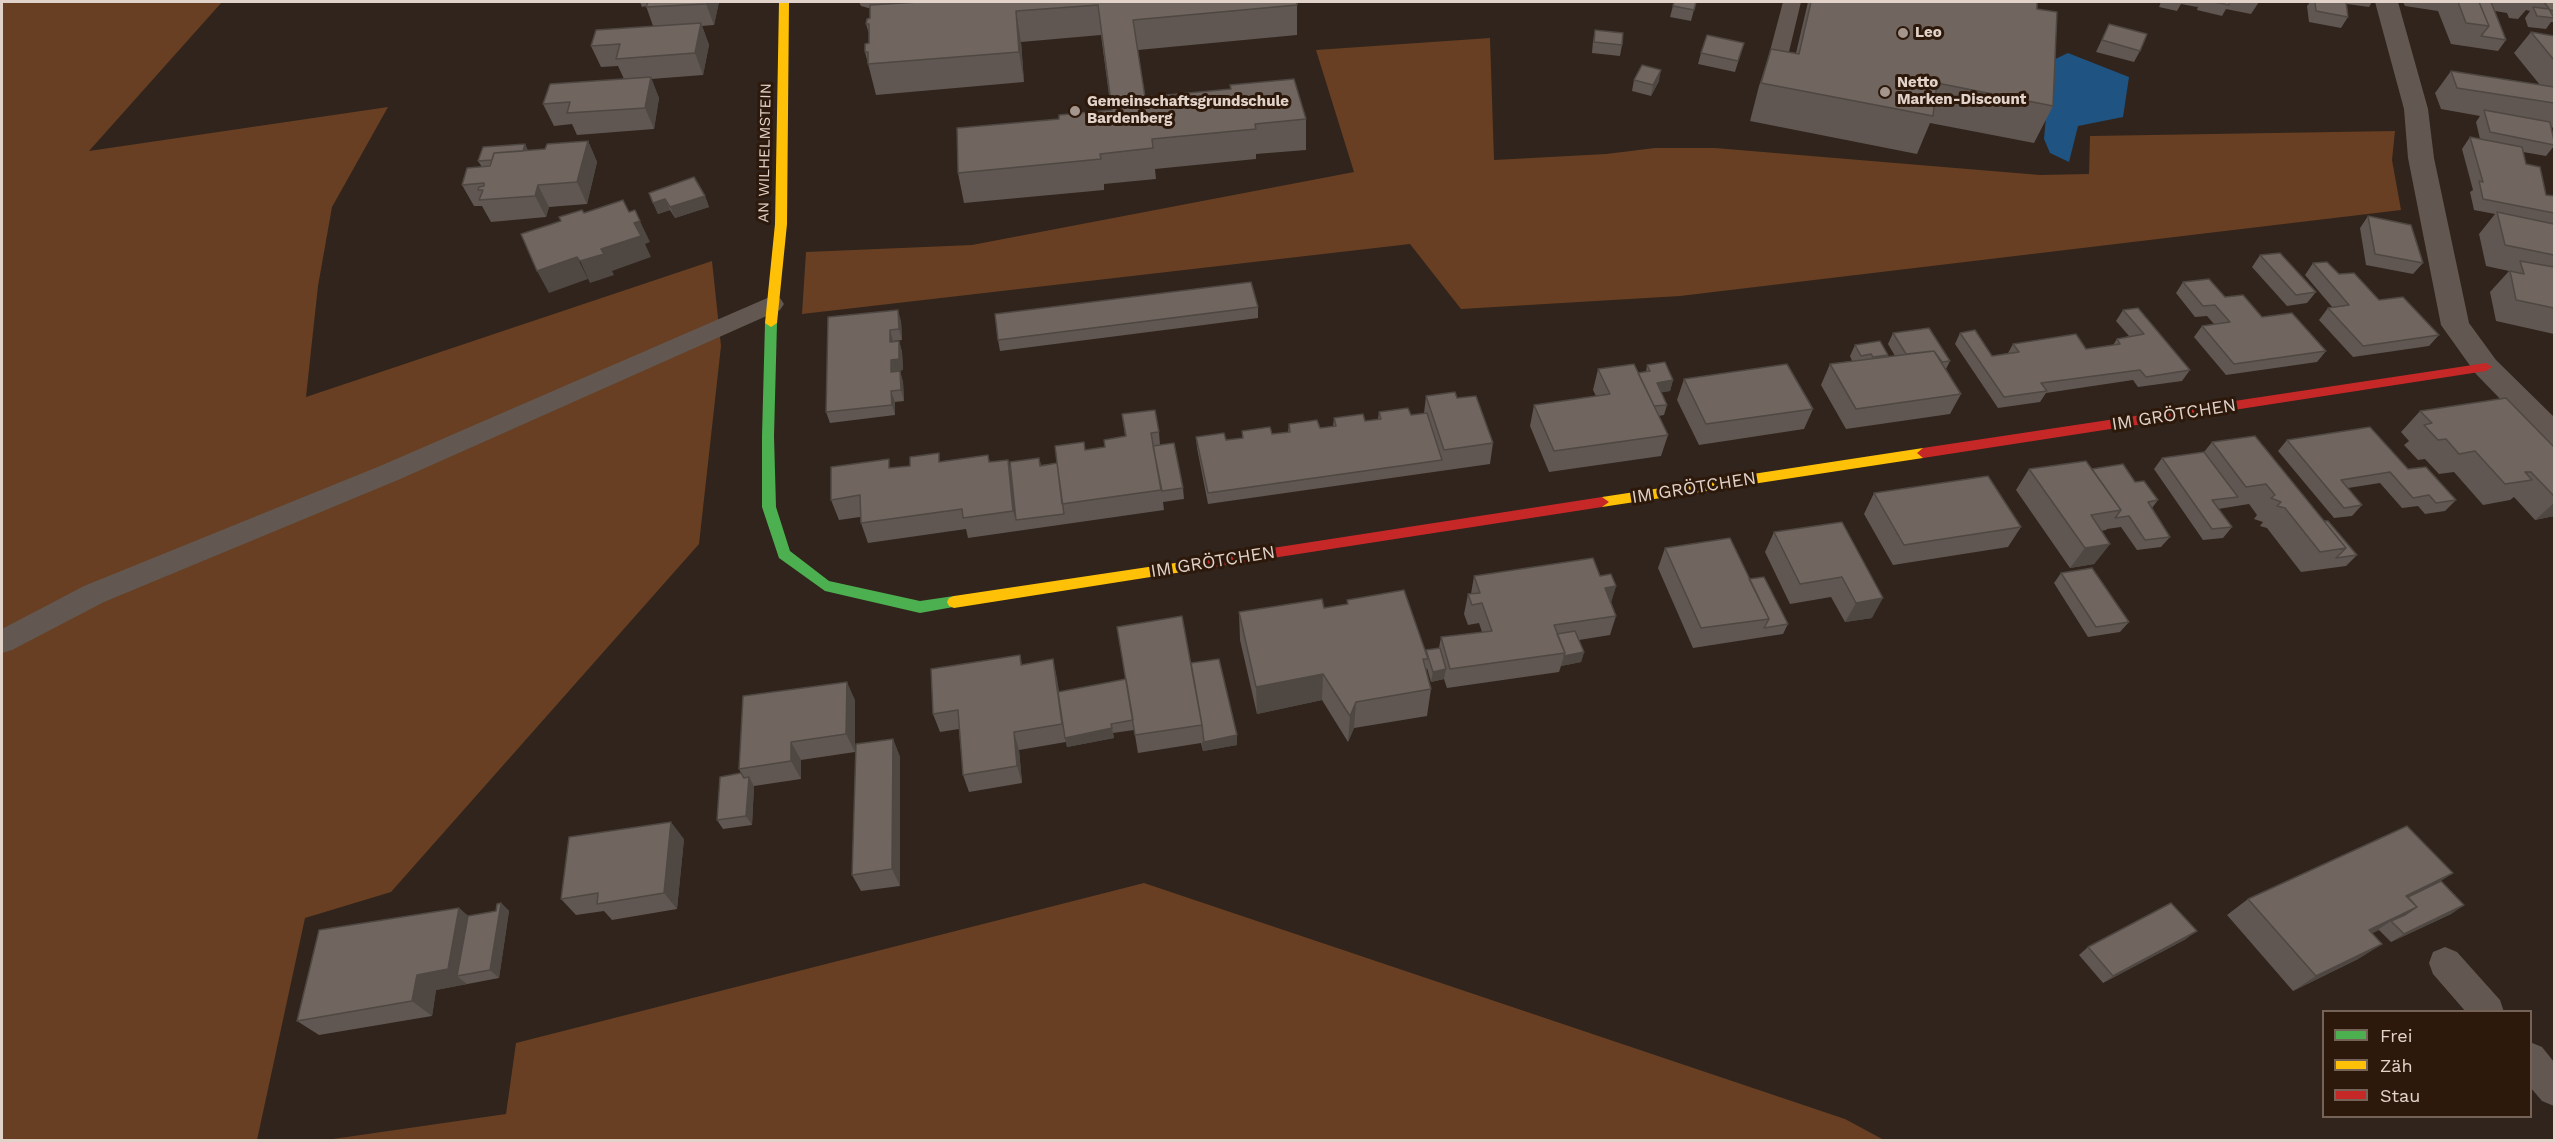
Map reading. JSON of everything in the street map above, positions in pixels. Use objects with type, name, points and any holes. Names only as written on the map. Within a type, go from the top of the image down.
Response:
[{"type":"street","name":"AN WILHELMSTEIN","points":[[772,304],[782,224],[784,2]]},
{"type":"street","points":[[2386,2],[2416,109],[2421,158],[2455,325],[2486,367],[2554,435]]},
{"type":"street","name":"IM GRÖTCHEN","points":[[772,304],[768,436],[769,507],[784,555],[825,586],[920,607],[2486,367]]},
{"type":"lane","points":[[868,2],[910,7],[928,5]]},
{"type":"lane","points":[[1770,88],[1792,2]]},
{"type":"lane","points":[[2,642],[94,594],[389,472],[772,304]]},
{"type":"lane","points":[[2445,963],[2487,1010]]},
{"type":"lane","points":[[2532,1062],[2554,1089]]},
{"type":"shaded area","points":[[2,2],[222,2],[89,151],[388,107],[332,207],[318,286],[306,397],[712,261],[721,346],[699,544],[391,892],[305,918],[257,1140],[2,1140]]},
{"type":"shaded area","points":[[1490,38],[1494,160],[1606,154],[1655,148],[1715,148],[2040,175],[2089,174],[2090,136],[2395,131],[2392,160],[2401,210],[1680,296],[1461,309],[1410,244],[802,314],[806,252],[972,245],[1354,172],[1316,50]]},
{"type":"shaded area","points":[[1144,883],[1845,1119],[1884,1140],[326,1140],[506,1114],[516,1043]]},
{"type":"water","points":[[2068,53],[2129,77],[2123,117],[2078,126],[2069,162],[2050,153],[2044,139],[2051,61]]},
{"type":"building","points":[[648,2],[707,2],[706,4],[646,7]]},
{"type":"building","points":[[919,2],[1297,2],[1297,5],[1133,20],[1145,97],[1231,89],[1230,85],[1294,79],[1306,119],[1255,124],[1256,129],[1152,139],[1153,148],[1100,154],[1101,159],[958,173],[957,128],[1059,119],[1059,115],[1112,110],[1098,5],[1016,11],[1019,52],[868,64],[865,44],[869,43],[869,24],[866,24],[867,19],[870,18],[870,5]]},
{"type":"building","points":[[1674,2],[1696,2],[1694,10],[1673,6]]},
{"type":"building","points":[[1811,2],[2037,2],[2037,9],[2057,12],[2053,106],[1937,83],[1933,116],[1761,83],[1771,49],[1799,54]]},
{"type":"building","points":[[2315,2],[2346,2],[2348,17],[2316,11]]},
{"type":"building","points":[[2458,2],[2479,2],[2489,26],[2466,23]]},
{"type":"building","points":[[2479,2],[2491,2],[2506,40],[2481,36],[2489,26]]},
{"type":"building","points":[[2544,2],[2554,2],[2554,11],[2550,10]]},
{"type":"building","points":[[2533,7],[2549,9],[2554,18],[2537,16]]},
{"type":"building","points":[[701,23],[695,53],[616,59],[620,44],[591,46],[596,30]]},
{"type":"building","points":[[2109,24],[2147,34],[2140,51],[2102,40]]},
{"type":"building","points":[[1595,30],[1623,33],[1622,45],[1594,42]]},
{"type":"building","points":[[2531,32],[2554,36],[2554,60]]},
{"type":"building","points":[[1707,35],[1744,43],[1738,61],[1701,53]]},
{"type":"building","points":[[1642,65],[1661,70],[1653,85],[1634,80]]},
{"type":"building","points":[[2451,71],[2554,87],[2554,103],[2457,88]]},
{"type":"building","points":[[651,77],[645,108],[567,113],[570,102],[543,104],[550,84]]},
{"type":"building","points":[[2484,110],[2550,122],[2554,145],[2490,132]]},
{"type":"building","points":[[2470,137],[2522,147],[2526,164],[2540,167],[2546,195],[2554,196],[2554,213],[2483,199],[2479,181],[2483,182]]},
{"type":"building","points":[[588,141],[577,182],[538,185],[535,196],[479,200],[483,190],[478,190],[479,187],[484,186],[484,183],[462,185],[467,168],[490,166],[494,153],[545,149],[547,144]]},
{"type":"building","points":[[525,144],[523,151],[494,153],[492,160],[478,161],[483,147]]},
{"type":"building","points":[[694,177],[705,196],[670,207],[665,199],[653,203],[649,193]]},
{"type":"building","points":[[623,200],[629,212],[635,210],[640,221],[634,223],[641,236],[601,249],[604,254],[580,261],[577,257],[537,271],[521,234],[561,221],[559,217],[582,210],[584,213]]},
{"type":"building","points":[[2497,212],[2554,224],[2554,255],[2505,245]]},
{"type":"building","points":[[2368,216],[2411,225],[2423,263],[2375,254]]},
{"type":"building","points":[[2280,253],[2316,292],[2296,295],[2260,255]]},
{"type":"building","points":[[2520,261],[2554,267],[2554,308],[2516,300],[2510,271],[2524,274]]},
{"type":"building","points":[[2327,262],[2339,274],[2354,273],[2379,300],[2403,297],[2439,335],[2363,346],[2328,308],[2349,305],[2313,263]]},
{"type":"building","points":[[2209,279],[2225,297],[2243,295],[2262,317],[2292,313],[2326,351],[2234,364],[2202,326],[2230,322],[2215,305],[2203,306],[2183,282]]},
{"type":"building","points":[[1251,282],[1258,307],[998,340],[995,314]]},
{"type":"building","points":[[2138,308],[2190,370],[2146,377],[2140,370],[2041,383],[2047,391],[2004,397],[1960,333],[1975,330],[1992,356],[2019,352],[2013,344],[2076,334],[2086,349],[2120,344],[2117,339],[2144,334],[2123,310]]},
{"type":"building","points":[[898,310],[899,329],[890,330],[890,342],[899,341],[899,359],[891,360],[891,372],[900,371],[901,390],[891,391],[892,405],[826,412],[828,317]]},
{"type":"building","points":[[1929,328],[1950,361],[1942,362],[1934,351],[1906,354],[1893,333]]},
{"type":"building","points":[[1880,341],[1888,355],[1861,356],[1855,345]]},
{"type":"building","points":[[1934,351],[1961,394],[1856,409],[1830,364]]},
{"type":"building","points":[[1665,362],[1673,380],[1657,383],[1667,405],[1654,406],[1638,373],[1650,371],[1647,365]]},
{"type":"building","points":[[1634,364],[1668,435],[1554,451],[1534,405],[1610,394],[1598,369]]},
{"type":"building","points":[[1787,364],[1813,409],[1706,424],[1684,379]]},
{"type":"building","points":[[1455,392],[1457,398],[1476,396],[1493,443],[1444,450],[1426,396]]},
{"type":"building","points":[[2506,398],[2554,447],[2554,496],[2531,472],[2525,472],[2532,480],[2505,484],[2475,451],[2459,454],[2446,439],[2438,440],[2424,425],[2432,423],[2420,411]]},
{"type":"building","points":[[1408,408],[1411,415],[1427,413],[1442,460],[1208,493],[1196,437],[1224,433],[1226,440],[1243,438],[1242,431],[1270,427],[1272,434],[1290,432],[1289,424],[1317,420],[1320,428],[1336,426],[1334,418],[1363,414],[1365,421],[1381,419],[1379,412]]},
{"type":"building","points":[[1155,410],[1159,432],[1151,433],[1161,490],[1062,504],[1055,446],[1084,442],[1085,450],[1105,447],[1104,440],[1126,436],[1122,414]]},
{"type":"building","points":[[2370,427],[2408,469],[2426,467],[2456,500],[2436,503],[2429,495],[2413,498],[2390,472],[2341,480],[2362,505],[2344,508],[2287,440]]},
{"type":"building","points":[[2255,436],[2346,548],[2320,552],[2285,508],[2277,506],[2281,502],[2271,498],[2275,495],[2266,484],[2246,487],[2212,442]]},
{"type":"building","points":[[1174,443],[1183,488],[1162,491],[1153,446]]},
{"type":"building","points":[[2204,452],[2238,497],[2212,500],[2232,527],[2212,529],[2162,458]]},
{"type":"building","points":[[939,453],[939,462],[988,455],[989,462],[1008,460],[1013,511],[963,518],[962,509],[861,523],[860,495],[831,500],[831,467],[889,459],[889,468],[910,466],[910,457]]},
{"type":"building","points":[[1039,458],[1040,466],[1057,463],[1064,514],[1016,520],[1010,462]]},
{"type":"building","points":[[2086,461],[2121,510],[2091,515],[2110,544],[2085,548],[2029,469]]},
{"type":"building","points":[[2123,464],[2135,482],[2144,481],[2158,500],[2148,502],[2170,537],[2145,540],[2129,516],[2115,518],[2121,510],[2092,469]]},
{"type":"building","points":[[1988,476],[2021,527],[1904,545],[1874,493]]},
{"type":"building","points":[[2324,521],[2328,521],[2357,555],[2336,558],[2346,548]]},
{"type":"building","points":[[1842,522],[1883,598],[1856,603],[1842,577],[1800,584],[1774,532]]},
{"type":"building","points":[[1730,538],[1769,619],[1701,628],[1665,548]]},
{"type":"building","points":[[1593,558],[1600,576],[1611,574],[1616,586],[1605,588],[1616,616],[1554,625],[1565,653],[1450,669],[1441,637],[1492,631],[1482,603],[1472,605],[1468,594],[1480,593],[1474,576]]},
{"type":"building","points":[[2092,568],[2129,622],[2096,627],[2061,573]]},
{"type":"building","points":[[1764,577],[1788,624],[1764,628],[1769,619],[1749,579]]},
{"type":"building","points":[[1404,590],[1428,659],[1423,659],[1431,689],[1356,702],[1350,716],[1323,674],[1256,687],[1239,612],[1322,599],[1324,608],[1348,604],[1347,600]]},
{"type":"building","points":[[1182,616],[1202,725],[1135,735],[1117,627]]},
{"type":"building","points":[[1575,631],[1584,652],[1564,656],[1565,653],[1557,634]]},
{"type":"building","points":[[1440,648],[1446,669],[1433,672],[1426,650]]},
{"type":"building","points":[[1020,655],[1021,665],[1053,659],[1062,724],[1014,732],[1017,766],[963,775],[958,710],[933,714],[931,669]]},
{"type":"building","points":[[1219,659],[1237,735],[1204,742],[1191,663]]},
{"type":"building","points":[[1126,679],[1133,720],[1111,724],[1112,728],[1065,738],[1058,692]]},
{"type":"building","points":[[847,682],[846,734],[791,742],[791,761],[739,769],[743,696]]},
{"type":"building","points":[[893,739],[892,869],[852,875],[856,744]]},
{"type":"building","points":[[741,773],[744,778],[749,777],[746,816],[717,820],[720,777]]},
{"type":"building","points":[[671,822],[664,893],[597,904],[598,893],[561,899],[569,837]]},
{"type":"building","points":[[2407,826],[2453,873],[2406,896],[2417,907],[2369,930],[2382,944],[2316,976],[2248,899]]},
{"type":"building","points":[[2441,881],[2464,905],[2404,934],[2391,921],[2417,907],[2408,897]]},
{"type":"building","points":[[501,903],[490,970],[457,976],[468,916],[496,911],[497,904]]},
{"type":"building","points":[[2171,903],[2197,931],[2113,976],[2088,947]]},
{"type":"building","points":[[459,908],[448,969],[417,975],[412,1001],[297,1021],[319,930]]},
{"type":"traffic: fast","points":[[771,323],[769,507],[784,554],[825,586],[920,607],[954,602]]},
{"type":"traffic: slow","points":[[771,323],[781,224],[784,2]]},
{"type":"traffic: slow","points":[[1602,502],[1923,453]]},
{"type":"traffic: slow","points":[[954,602],[1195,565]]},
{"type":"traffic: jam","points":[[1923,453],[2486,367]]},
{"type":"traffic: jam","points":[[1195,565],[1602,502]]},
{"type":"place","name":"Leo","points":[[1903,33]]},
{"type":"place","name":"Netto Marken-Discount","points":[[1885,92]]},
{"type":"place","name":"Gemeinschaftsgrundschule Bardenberg","points":[[1075,111]]}]
